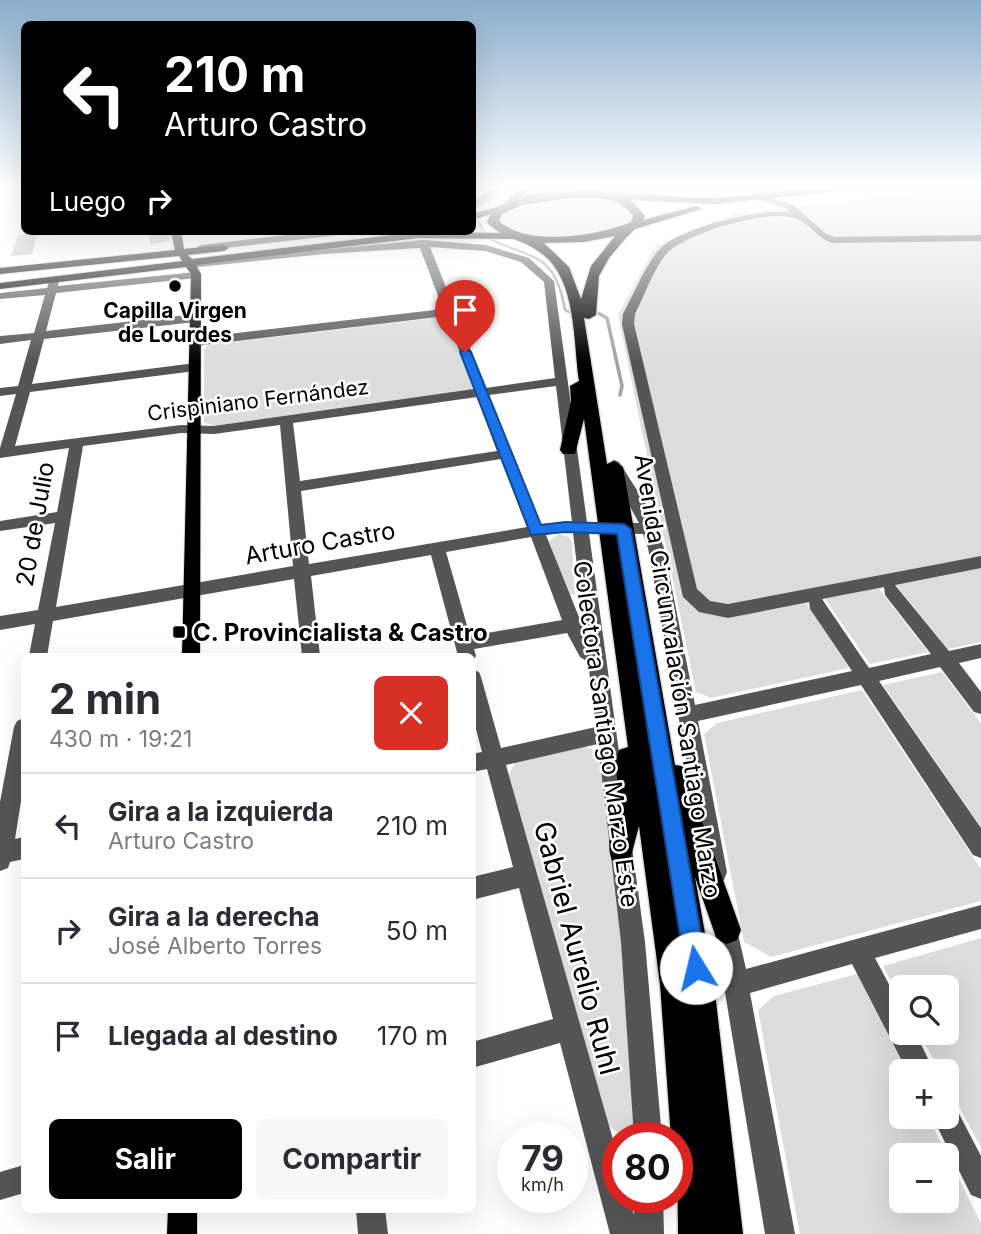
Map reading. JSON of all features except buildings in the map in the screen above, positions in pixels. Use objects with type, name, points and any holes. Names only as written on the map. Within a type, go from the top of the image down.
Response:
[{"type":"highway","name":"Avenida Circunvalación Santiago Marzo","points":[[541,247],[562,264],[571,282],[577,318],[627,529],[616,578],[675,984],[696,1234]]},
{"type":"highway","name":"Avenida Circunvalación Santiago Marzo","points":[[612,247],[598,261],[587,296],[699,984],[725,1234]]},
{"type":"highway","points":[[569,450],[579,401],[574,352],[577,318]]},
{"type":"highway","points":[[616,578],[615,662],[631,782],[621,851]]},
{"type":"highway","points":[[635,599],[661,678],[687,815],[727,930]]},
{"type":"main road","points":[[180,247],[192,270],[195,318],[191,653]]},
{"type":"main road","points":[[0,271],[238,247]]},
{"type":"main road","points":[[192,270],[236,256],[318,247]]},
{"type":"main road","points":[[362,248],[366,247]]},
{"type":"main road","points":[[0,286],[52,285]]},
{"type":"main road","points":[[182,1234],[183,1213]]},
{"type":"street","points":[[181,252],[219,247]]},
{"type":"street","points":[[0,296],[52,285],[379,247]]},
{"type":"street","points":[[423,247],[583,649],[595,657]]},
{"type":"street","name":"Colectora Santiago Marzo Este","points":[[476,247],[512,253],[539,269],[549,281],[551,290],[578,528],[640,1004],[647,1122]]},
{"type":"street","points":[[669,247],[660,255],[629,311],[628,324],[689,592],[705,607],[728,611],[981,562]]},
{"type":"street","name":"20 de Julio","points":[[3,453],[52,285]]},
{"type":"street","points":[[195,342],[450,312]]},
{"type":"street","points":[[0,341],[195,318]]},
{"type":"street","points":[[0,392],[195,367]]},
{"type":"street","name":"Crispiniano Fernández","points":[[3,453],[194,429],[210,431],[561,381]]},
{"type":"street","points":[[286,420],[312,653]]},
{"type":"street","name":"20 de Julio","points":[[39,653],[77,443]]},
{"type":"street","points":[[293,486],[506,454]]},
{"type":"street","points":[[613,464],[627,529],[658,554],[780,1234]]},
{"type":"street","points":[[0,526],[63,516]]},
{"type":"street","name":"Arturo Castro","points":[[0,623],[536,531],[627,529]]},
{"type":"street","points":[[437,548],[465,650],[573,625]]},
{"type":"street","points":[[891,590],[981,706]]},
{"type":"street","points":[[816,604],[981,847]]},
{"type":"street","points":[[687,715],[981,652]]},
{"type":"street","name":"Gabriel Aurelio Ruhl","points":[[476,705],[484,761],[526,875],[625,1234]]},
{"type":"street","points":[[484,761],[606,734]]},
{"type":"street","points":[[21,741],[3,828],[1,857],[21,849]]},
{"type":"street","points":[[476,888],[526,875]]},
{"type":"street","points":[[737,984],[981,917]]},
{"type":"street","points":[[858,951],[915,1059]]},
{"type":"street","points":[[476,1054],[568,1028]]},
{"type":"street","points":[[952,1129],[981,1185]]},
{"type":"street","points":[[0,1186],[21,1181]]},
{"type":"street","points":[[370,1213],[373,1234]]},
{"type":"street","points":[[648,1234],[649,1213]]},
{"type":"shaded area","points":[[655,247],[981,247],[981,642],[948,649],[896,585],[879,589],[928,652],[870,664],[825,599],[806,603],[849,668],[711,698],[696,692],[618,315]]},
{"type":"shaded area","points":[[443,317],[448,320],[473,386],[471,390],[216,427],[204,422],[204,350],[208,345]]},
{"type":"shaded area","points":[[559,534],[569,537],[572,542],[575,595],[567,593],[549,541]]},
{"type":"shaded area","points":[[942,672],[981,723],[981,827],[883,685]]},
{"type":"shaded area","points":[[862,690],[981,869],[981,901],[771,957],[744,942],[704,734],[717,723]]},
{"type":"shaded area","points":[[585,747],[597,751],[600,758],[623,946],[633,1122],[608,1122],[509,774],[515,763]]},
{"type":"shaded area","points":[[981,938],[981,1148],[959,1107],[959,1059],[933,1059],[926,1045],[959,1045],[959,975],[889,975],[889,977],[883,966]]},
{"type":"shaded area","points":[[857,974],[889,1037],[889,1045],[893,1045],[900,1059],[889,1059],[889,1129],[934,1129],[941,1143],[889,1143],[889,1213],[959,1213],[959,1179],[981,1223],[981,1234],[800,1234],[758,1010],[774,996]]},
{"type":"waterway","points":[[508,247],[539,260],[548,267],[561,291],[565,310],[569,312]]},
{"type":"waterway","points":[[598,313],[607,318],[622,386],[620,395]]},
{"type":"place","name":"Capilla Virgen de Lourdes","points":[[175,286]]},
{"type":"place","name":"C. Provincialista & Castro","points":[[179,632]]},
{"type":"route","points":[[465,352],[536,531],[565,527],[624,529],[696,968]]}]
